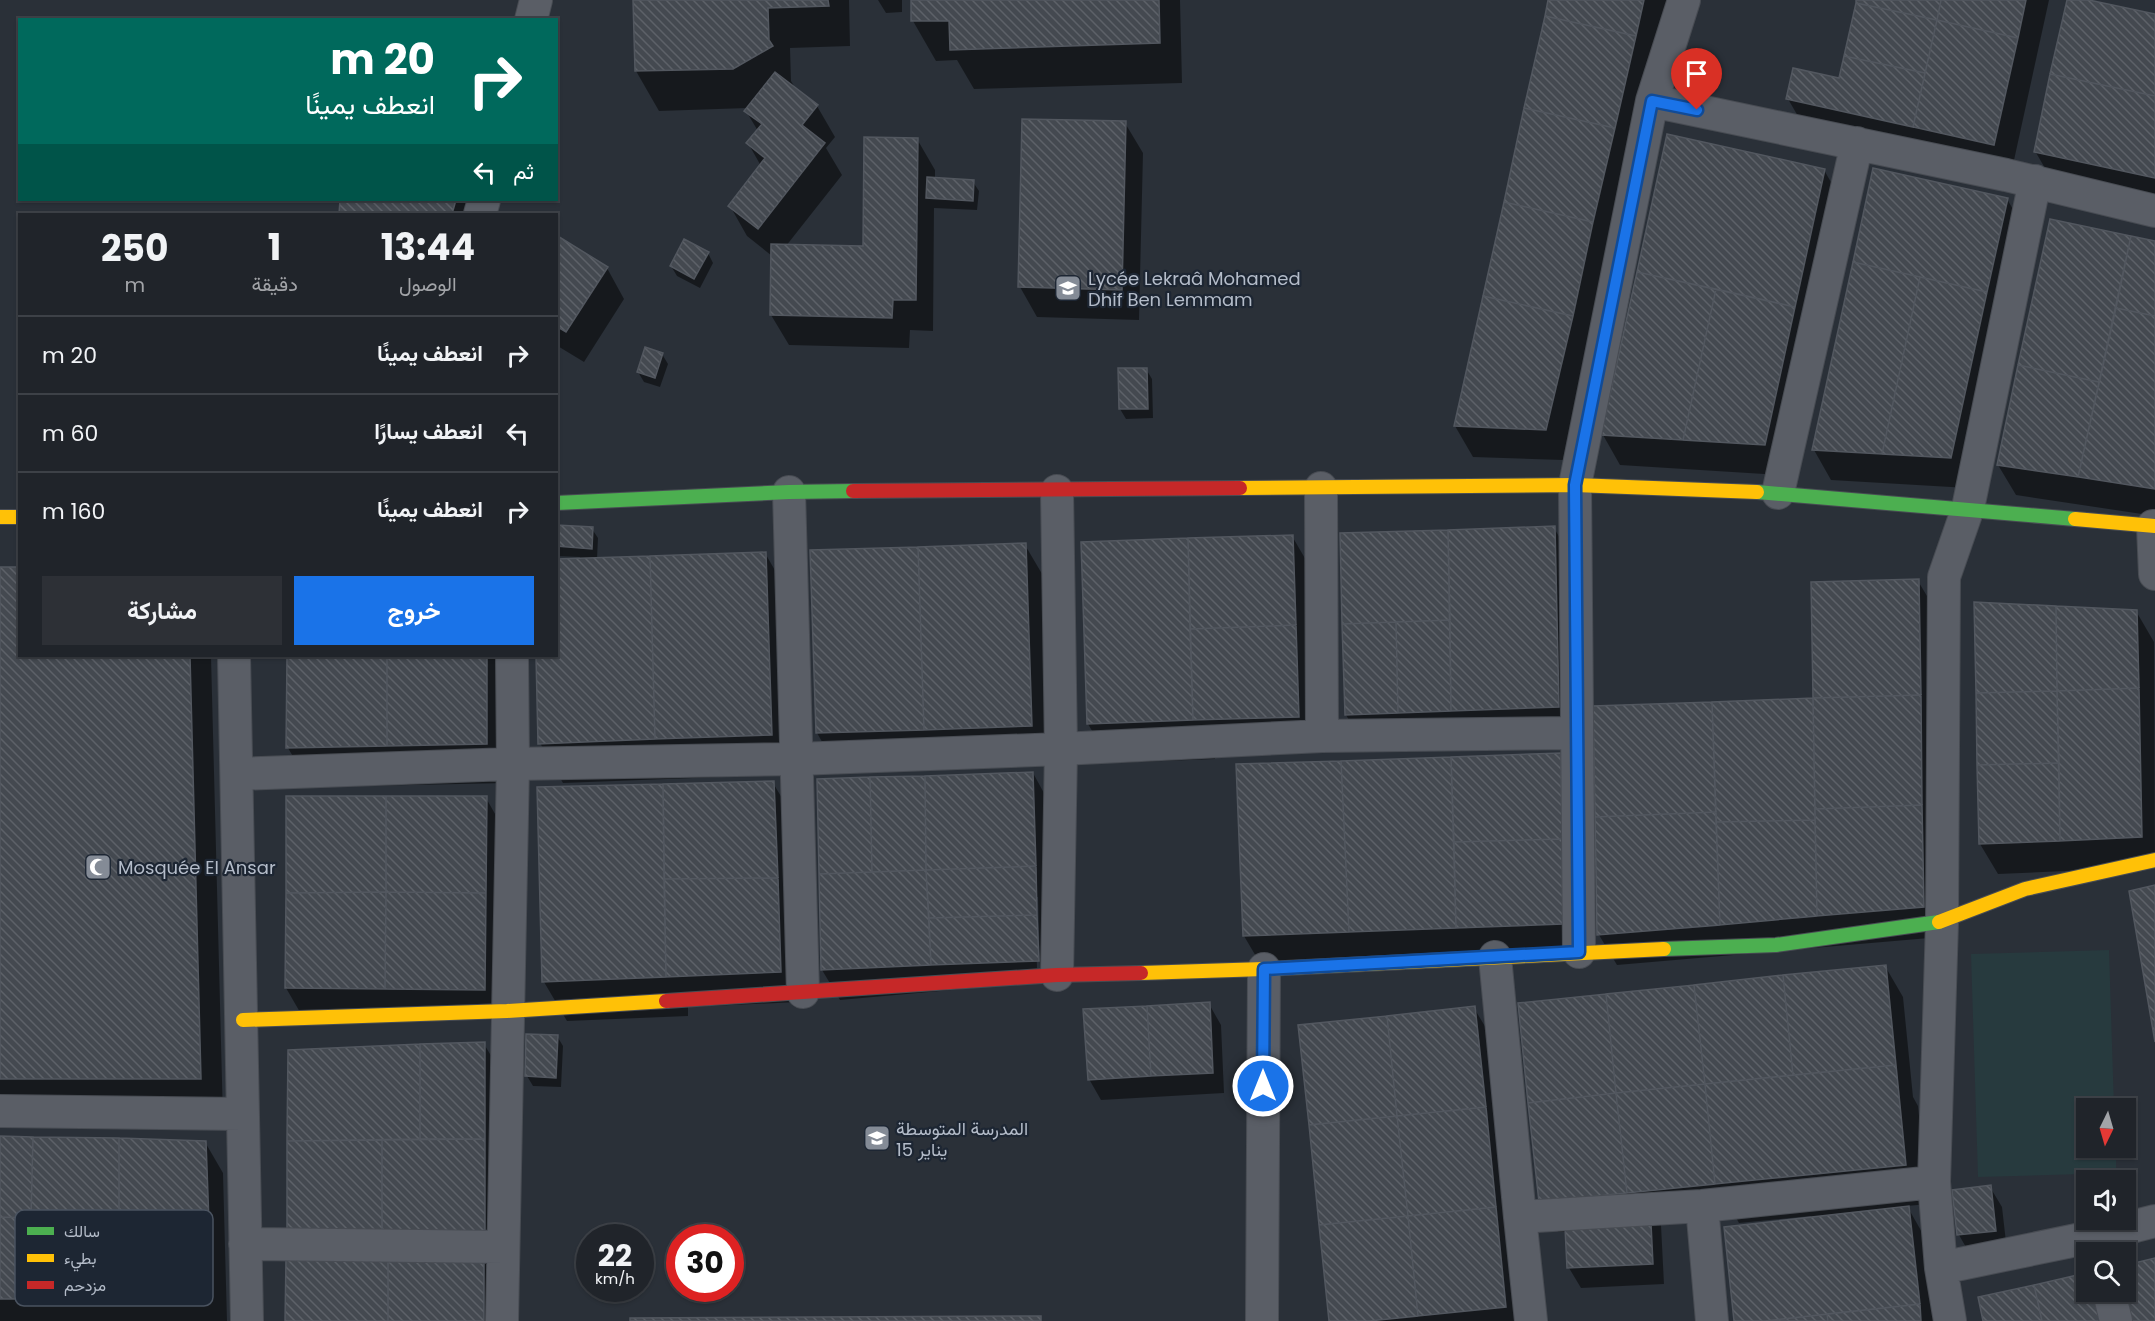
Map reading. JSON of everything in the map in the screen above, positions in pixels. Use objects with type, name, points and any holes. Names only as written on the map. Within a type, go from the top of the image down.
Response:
[{"type":"street","points":[[532,18],[536,0]]},
{"type":"street","points":[[1579,952],[1575,485],[1652,101],[1684,0]]},
{"type":"street","points":[[1652,101],[2036,181],[2155,211]]},
{"type":"street","points":[[1778,493],[1857,143]]},
{"type":"street","points":[[1950,1321],[1941,1268],[1934,1182],[1942,922],[1944,577],[1968,508],[2036,181]]},
{"type":"street","points":[[558,503],[789,492],[1575,485],[1778,493],[2154,526],[2155,574]]},
{"type":"street","points":[[1321,488],[1322,736]]},
{"type":"street","points":[[1057,490],[1061,750],[1057,975]]},
{"type":"street","points":[[789,492],[803,992]]},
{"type":"street","points":[[0,517],[18,517]]},
{"type":"street","points":[[234,657],[243,1020],[242,1114],[247,1321]]},
{"type":"street","points":[[502,1321],[513,764],[512,657]]},
{"type":"street","points":[[237,774],[513,764],[797,759],[1061,750],[1322,736],[1577,733]]},
{"type":"street","points":[[243,1020],[507,1011],[1057,975],[1264,969],[1579,952],[1776,945],[1942,922],[2025,889],[2155,860]]},
{"type":"street","points":[[1495,957],[1531,1321]]},
{"type":"street","points":[[1262,1321],[1264,969]]},
{"type":"street","points":[[0,1111],[242,1114]]},
{"type":"street","points":[[1520,1217],[1702,1206],[1934,1182]]},
{"type":"street","points":[[1702,1206],[1713,1321]]},
{"type":"street","points":[[2103,1242],[2155,1221]]},
{"type":"street","points":[[245,1244],[503,1247]]},
{"type":"street","points":[[1941,1268],[2076,1247]]},
{"type":"street","points":[[2111,1302],[2115,1321]]},
{"type":"green space","points":[[2109,950],[2114,1098],[2076,1098],[2076,1158],[2116,1158],[2116,1170],[2076,1170],[2076,1174],[1978,1177],[1971,954]]},
{"type":"building","points":[[633,0],[828,0],[829,6],[768,8],[769,40],[773,46],[733,69],[635,71]]},
{"type":"building","points":[[911,0],[1159,0],[1160,43],[950,50],[949,21],[911,21]]},
{"type":"building","points":[[1548,0],[1644,0],[1636,36],[1545,16]]},
{"type":"building","points":[[1856,0],[1941,0],[1937,20],[1856,3]]},
{"type":"building","points":[[1941,0],[2026,0],[2018,38],[1937,20]]},
{"type":"building","points":[[2067,0],[2089,0],[2155,14],[2155,96],[2050,74]]},
{"type":"building","points":[[1856,3],[1937,20],[1925,73],[1844,56]]},
{"type":"building","points":[[1545,16],[1636,36],[1615,128],[1524,108]]},
{"type":"building","points":[[1937,20],[2018,38],[1994,145],[1913,127]]},
{"type":"building","points":[[1844,56],[1925,73],[1913,127],[1786,99],[1793,68],[1839,78]]},
{"type":"building","points":[[775,72],[818,105],[802,125],[825,143],[758,229],[728,206],[765,158],[746,143],[762,124],[744,111]]},
{"type":"building","points":[[2050,74],[2155,96],[2155,178],[2034,152]]},
{"type":"building","points":[[1524,108],[1615,128],[1593,222],[1504,202]]},
{"type":"building","points":[[1022,119],[1126,121],[1122,290],[1018,287]]},
{"type":"building","points":[[1667,134],[1825,169],[1795,307],[1637,272]]},
{"type":"building","points":[[864,137],[918,138],[916,300],[893,300],[892,318],[770,315],[771,244],[863,246]]},
{"type":"building","points":[[1873,168],[2008,198],[1987,292],[1853,262]]},
{"type":"building","points":[[927,177],[974,180],[973,201],[926,198]]},
{"type":"building","points":[[340,201],[456,201],[452,213],[339,213]]},
{"type":"building","points":[[1504,202],[1593,222],[1573,316],[1483,296]]},
{"type":"building","points":[[2050,219],[2131,236],[2099,382],[2018,365]]},
{"type":"building","points":[[558,236],[608,267],[566,332],[558,327]]},
{"type":"building","points":[[2131,236],[2155,241],[2155,316],[2116,308]]},
{"type":"building","points":[[684,239],[709,252],[694,279],[670,266]]},
{"type":"building","points":[[1853,262],[1920,277],[1882,454],[1812,450]]},
{"type":"building","points":[[1637,272],[1716,289],[1683,440],[1601,435]]},
{"type":"building","points":[[1920,277],[1987,292],[1951,458],[1882,454]]},
{"type":"building","points":[[1716,289],[1795,307],[1765,445],[1683,440]]},
{"type":"building","points":[[1483,296],[1573,316],[1546,430],[1454,426]]},
{"type":"building","points":[[2116,308],[2155,316],[2155,489],[2078,477]]},
{"type":"building","points":[[645,347],[663,353],[655,378],[637,372]]},
{"type":"building","points":[[2018,365],[2099,382],[2078,477],[1997,465]]},
{"type":"building","points":[[1118,368],[1147,368],[1148,409],[1119,409]]},
{"type":"building","points":[[558,525],[593,527],[592,549],[558,546]]},
{"type":"building","points":[[1555,526],[1559,707],[1451,711],[1448,530]]},
{"type":"building","points":[[1448,530],[1450,620],[1342,624],[1340,533]]},
{"type":"building","points":[[1293,535],[1296,625],[1190,629],[1188,538]]},
{"type":"building","points":[[1188,538],[1193,720],[1087,724],[1081,542]]},
{"type":"building","points":[[1026,543],[1032,726],[924,730],[918,547]]},
{"type":"building","points":[[918,547],[924,730],[816,733],[810,550]]},
{"type":"building","points":[[766,552],[772,735],[655,739],[650,556]]},
{"type":"building","points":[[650,556],[655,739],[538,744],[536,657],[558,657],[558,559]]},
{"type":"building","name":"Mosquée El Ansar","points":[[0,567],[18,567],[18,657],[190,657],[201,1079],[0,1079]]},
{"type":"building","points":[[1919,579],[1921,695],[1813,698],[1811,582]]},
{"type":"building","points":[[1974,602],[2056,606],[2057,691],[1976,693]]},
{"type":"building","points":[[2056,606],[2137,610],[2139,688],[2057,691]]},
{"type":"building","points":[[1450,620],[1451,711],[1398,713],[1396,622]]},
{"type":"building","points":[[1396,622],[1398,713],[1345,715],[1342,624]]},
{"type":"building","points":[[1296,625],[1299,717],[1193,720],[1190,629]]},
{"type":"building","points":[[287,657],[387,657],[387,746],[286,748]]},
{"type":"building","points":[[387,657],[487,657],[487,744],[387,746]]},
{"type":"building","points":[[2139,688],[2142,837],[2060,841],[2057,691]]},
{"type":"building","points":[[2057,691],[2059,763],[1977,765],[1976,693]]},
{"type":"building","points":[[1921,695],[1922,805],[1815,809],[1813,698]]},
{"type":"building","points":[[1813,698],[1815,820],[1716,822],[1712,702]]},
{"type":"building","points":[[1712,702],[1716,812],[1595,817],[1593,706]]},
{"type":"building","points":[[1561,753],[1562,839],[1454,842],[1451,757]]},
{"type":"building","points":[[1451,757],[1456,928],[1349,932],[1341,761]]},
{"type":"building","points":[[1341,761],[1349,932],[1243,936],[1236,764]]},
{"type":"building","points":[[2059,763],[2060,841],[1979,844],[1977,765]]},
{"type":"building","points":[[1033,772],[1036,866],[926,870],[925,776]]},
{"type":"building","points":[[925,776],[926,870],[872,872],[870,777]]},
{"type":"building","points":[[870,777],[872,872],[819,874],[817,779]]},
{"type":"building","points":[[774,781],[778,878],[664,879],[663,784]]},
{"type":"building","points":[[663,784],[666,977],[542,982],[537,787]]},
{"type":"building","points":[[286,796],[386,796],[386,892],[286,893]]},
{"type":"building","points":[[386,796],[487,796],[486,893],[386,892]]},
{"type":"building","points":[[1922,805],[1924,907],[1817,916],[1815,809]]},
{"type":"building","points":[[1716,812],[1720,925],[1597,935],[1595,817]]},
{"type":"building","points":[[1815,820],[1817,916],[1720,925],[1716,822]]},
{"type":"building","points":[[1562,839],[1563,924],[1456,928],[1454,842]]},
{"type":"building","points":[[1036,866],[1037,915],[929,918],[926,870]]},
{"type":"building","points":[[926,870],[931,965],[821,970],[819,874]]},
{"type":"building","points":[[778,878],[781,972],[666,977],[664,879]]},
{"type":"building","points":[[2155,885],[2155,1042],[2129,891]]},
{"type":"building","points":[[386,892],[486,893],[485,990],[385,989]]},
{"type":"building","points":[[386,892],[385,989],[285,988],[286,893]]},
{"type":"building","points":[[1037,915],[1039,961],[931,965],[929,918]]},
{"type":"building","points":[[1886,965],[1896,1065],[1793,1075],[1783,975]]},
{"type":"building","points":[[1783,975],[1793,1075],[1705,1084],[1694,985]]},
{"type":"building","points":[[1694,985],[1705,1084],[1616,1093],[1606,994]]},
{"type":"building","points":[[1606,994],[1616,1093],[1528,1103],[1518,1003]]},
{"type":"building","points":[[1210,1002],[1213,1073],[1151,1076],[1147,1006]]},
{"type":"building","points":[[1147,1006],[1151,1076],[1088,1080],[1083,1009]]},
{"type":"building","points":[[1475,1006],[1486,1107],[1397,1116],[1387,1016]]},
{"type":"building","points":[[1387,1016],[1397,1116],[1309,1125],[1298,1025]]},
{"type":"building","points":[[526,1034],[558,1035],[556,1078],[525,1076]]},
{"type":"building","points":[[485,1042],[485,1139],[420,1139],[420,1044]]},
{"type":"building","points":[[420,1044],[420,1139],[287,1141],[288,1050]]},
{"type":"building","points":[[1896,1065],[1906,1165],[1715,1184],[1705,1084]]},
{"type":"building","points":[[1705,1084],[1715,1184],[1627,1193],[1616,1093]]},
{"type":"building","points":[[1616,1093],[1627,1193],[1539,1202],[1528,1103]]},
{"type":"building","points":[[1486,1107],[1496,1207],[1408,1216],[1397,1116]]},
{"type":"building","points":[[1397,1116],[1408,1216],[1319,1225],[1309,1125]]},
{"type":"building","points":[[0,1136],[33,1137],[31,1210],[15,1210],[15,1217],[0,1217]]},
{"type":"building","points":[[33,1137],[119,1138],[119,1210],[31,1210]]},
{"type":"building","points":[[119,1138],[206,1141],[209,1210],[119,1210]]},
{"type":"building","points":[[485,1139],[485,1235],[382,1233],[382,1140]]},
{"type":"building","points":[[382,1140],[382,1233],[287,1232],[287,1141]]},
{"type":"building","points":[[1991,1185],[1996,1231],[1957,1235],[1952,1190]]},
{"type":"building","points":[[1650,1203],[1653,1264],[1567,1268],[1564,1207]]},
{"type":"building","points":[[1909,1206],[1920,1304],[1764,1321],[1734,1321],[1724,1227]]},
{"type":"building","points":[[1496,1207],[1506,1307],[1418,1316],[1408,1216]]},
{"type":"building","points":[[1408,1216],[1418,1316],[1369,1321],[1329,1321],[1319,1225]]},
{"type":"building","points":[[0,1217],[15,1217],[15,1299],[0,1299]]},
{"type":"building","points":[[388,1258],[484,1258],[484,1321],[388,1321]]},
{"type":"building","points":[[388,1258],[388,1321],[285,1321],[286,1259]]},
{"type":"building","points":[[2155,1258],[2155,1321],[2128,1321],[2124,1302],[2136,1302],[2136,1263]]},
{"type":"building","points":[[2076,1275],[2076,1302],[2097,1302],[2102,1321],[2042,1321],[2034,1285]]},
{"type":"building","points":[[2034,1285],[2042,1321],[1983,1321],[1978,1297]]},
{"type":"building","points":[[1920,1304],[1921,1321],[1828,1321],[1827,1314]]},
{"type":"building","points":[[1827,1314],[1828,1321],[1764,1321]]},
{"type":"building","points":[[1041,1316],[1041,1321],[630,1321],[630,1318]]},
{"type":"traffic: fast","points":[[558,503],[853,491]]},
{"type":"traffic: fast","points":[[1757,492],[2075,519]]},
{"type":"traffic: fast","points":[[1664,949],[1776,945],[1939,922]]},
{"type":"traffic: slow","points":[[1240,488],[1575,485],[1757,492]]},
{"type":"traffic: slow","points":[[0,517],[18,517]]},
{"type":"traffic: slow","points":[[2075,519],[2155,526]]},
{"type":"traffic: slow","points":[[1939,922],[2025,889],[2155,860]]},
{"type":"traffic: slow","points":[[1141,973],[1664,949]]},
{"type":"traffic: slow","points":[[243,1020],[507,1011],[666,1001]]},
{"type":"traffic: jam","points":[[853,491],[1240,488]]},
{"type":"traffic: jam","points":[[666,1001],[1057,975],[1141,973]]},
{"type":"place","name":"Lycée Lekraâ Mohamed Dhif Ben Lemmam","points":[[1068,288]]},
{"type":"place","name":"Mosquée El Ansar","points":[[98,867]]},
{"type":"place","name":"المدرسة المتوسطة 15 يناير","points":[[877,1138]]},
{"type":"route","points":[[1263,1086],[1264,969],[1579,952],[1575,485],[1652,101],[1697,110]]}]
